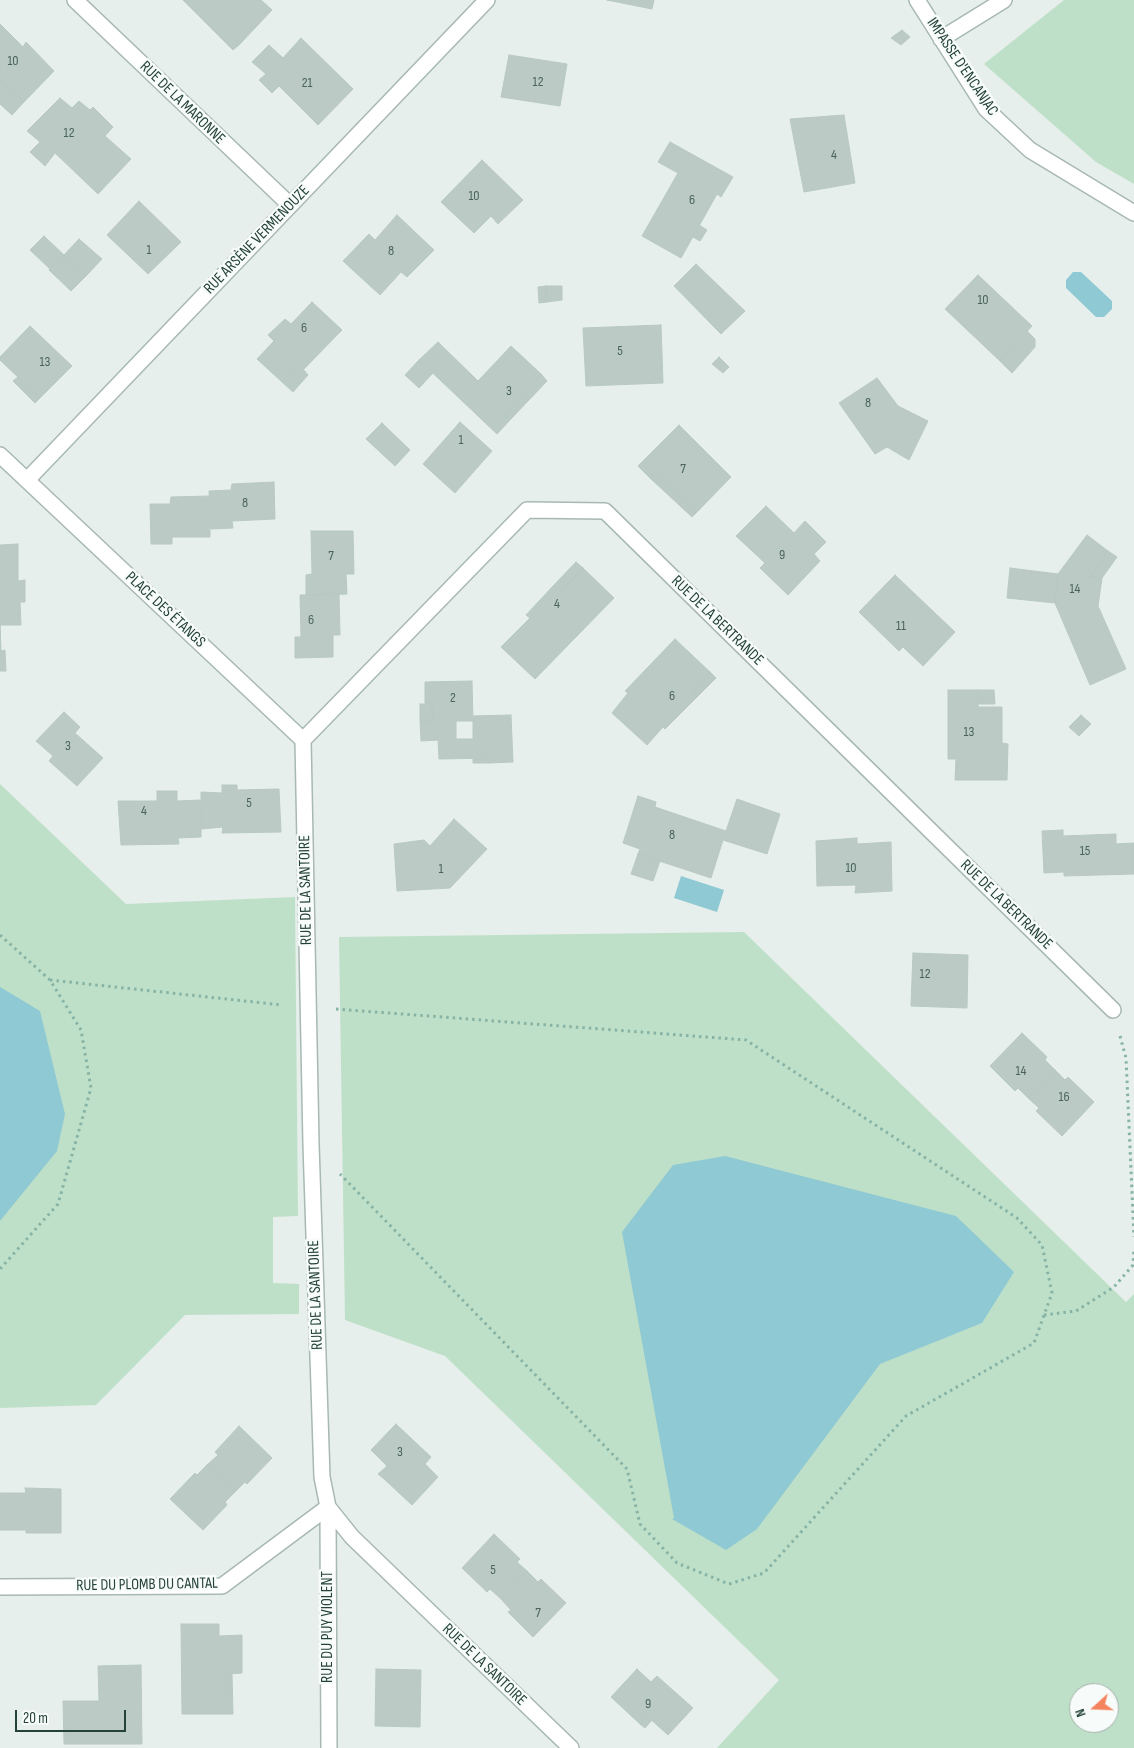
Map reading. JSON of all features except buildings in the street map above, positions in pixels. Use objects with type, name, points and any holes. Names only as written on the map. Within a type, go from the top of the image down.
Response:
[{"type":"street","name":"RUE DE LA MARONNE","points":[[75,0],[290,205]]},
{"type":"street","name":"RUE ARSÈNE VERMENOUZE","points":[[27,480],[487,0]]},
{"type":"street","name":"IMPASSE D'ENCANJAC","points":[[917,0],[986,109],[1030,150],[1134,214]]},
{"type":"street","points":[[940,39],[1004,0]]},
{"type":"street","name":"PLACE DES ÉTANGS","points":[[0,455],[303,740]]},
{"type":"street","name":"RUE DE LA BERTRANDE","points":[[303,740],[527,510],[605,511],[1113,1010]]},
{"type":"street","name":"RUE DE LA SANTOIRE","points":[[303,740],[311,1144],[322,1477],[328,1507],[352,1537],[571,1748]]},
{"type":"street","name":"RUE DU PLOMB DU CANTAL","points":[[0,1587],[222,1586],[328,1507]]},
{"type":"street","name":"RUE DU PUY VIOLENT","points":[[328,1507],[329,1748]]},
{"type":"path","points":[[0,935],[50,980],[81,1030],[92,1088],[58,1204],[0,1269]]},
{"type":"path","points":[[50,980],[308,1007],[746,1040],[1017,1218],[1042,1245],[1052,1293],[1034,1343],[906,1416],[764,1573],[729,1584],[677,1563],[640,1524],[627,1468],[311,1144]]},
{"type":"path","points":[[1113,1010],[1126,1058],[1134,1237]]},
{"type":"path","points":[[1044,1315],[1076,1311],[1114,1288],[1133,1265],[1134,1248]]},
{"type":"green space","points":[[1064,0],[1134,0],[1134,184],[1096,162],[984,64]]},
{"type":"green space","points":[[0,784],[126,904],[295,897],[298,1216],[273,1217],[273,1283],[299,1284],[299,1314],[185,1315],[96,1405],[0,1408]]},
{"type":"green space","points":[[744,932],[1126,1302],[1134,1294],[1134,1748],[717,1748],[779,1680],[445,1356],[345,1320],[339,937]]},
{"type":"water","points":[[1073,272],[1081,272],[1112,301],[1112,309],[1104,317],[1096,317],[1066,288],[1066,280]]},
{"type":"water","points":[[681,876],[724,890],[717,912],[674,898]]},
{"type":"water","points":[[0,987],[40,1011],[65,1114],[57,1151],[0,1221]]},
{"type":"water","points":[[725,1156],[956,1216],[1014,1272],[982,1323],[880,1364],[757,1529],[726,1550],[672,1519],[674,1518],[622,1232],[673,1165]]}]
